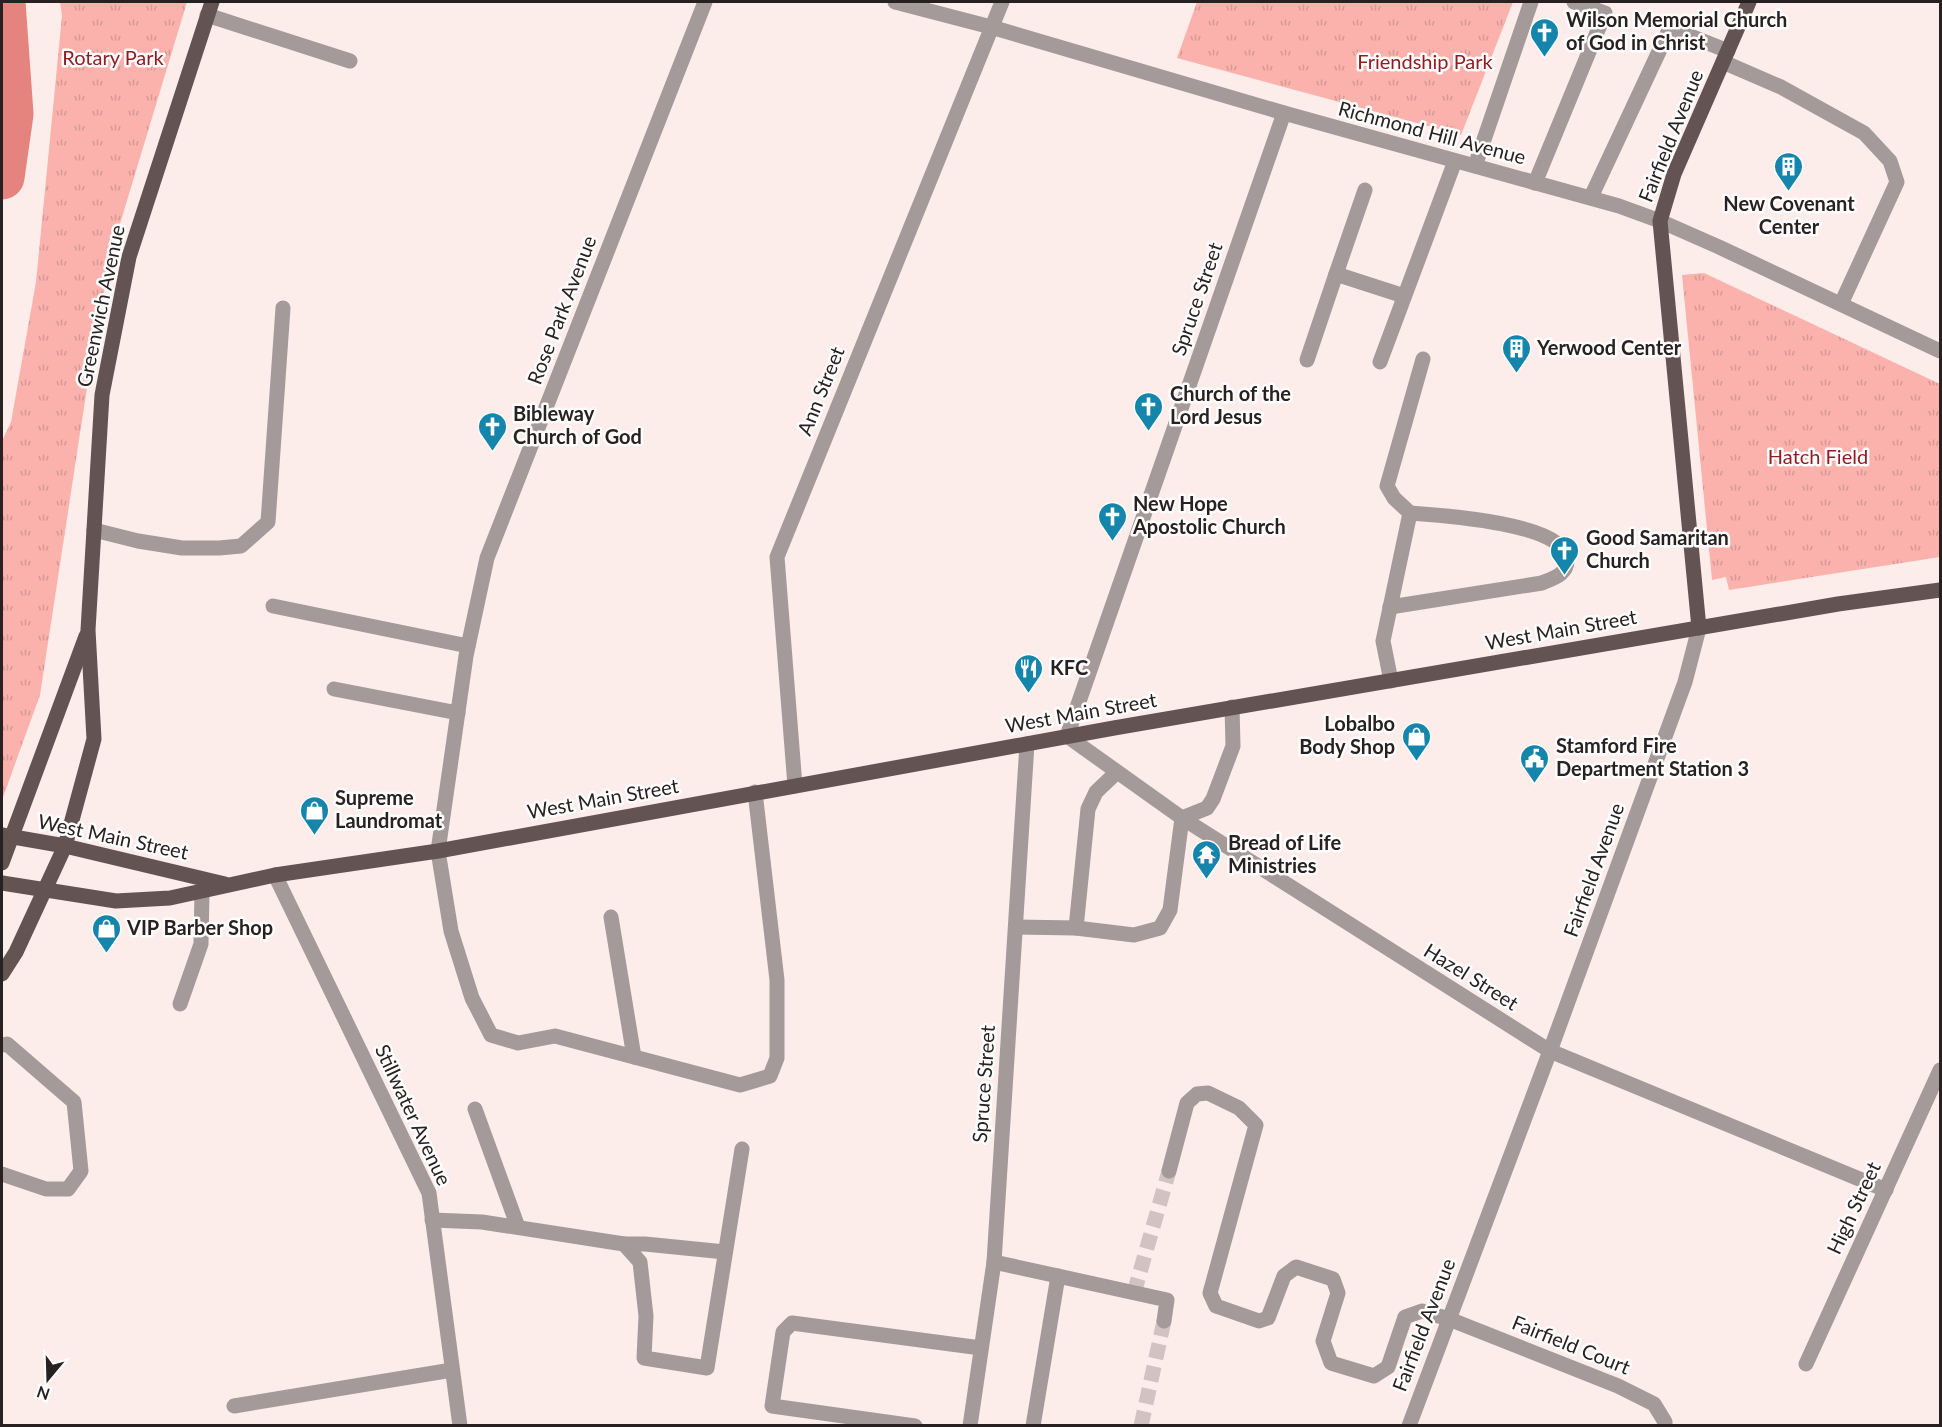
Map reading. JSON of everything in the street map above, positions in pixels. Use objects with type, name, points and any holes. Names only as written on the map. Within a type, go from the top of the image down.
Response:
[{"type":"main road","name":"Fairfield Avenue","points":[[1699,628],[1660,221],[1674,174],[1749,2]]},
{"type":"main road","name":"Greenwich Avenue","points":[[46,889],[65,846],[94,739],[88,630],[102,395],[129,257],[210,8]]},
{"type":"main road","name":"West Main Street","points":[[2,884],[116,901],[170,898],[275,875],[438,851],[1067,736],[1838,604],[1941,590]]},
{"type":"main road","name":"Greenwich Avenue","points":[[7,836],[88,630]]},
{"type":"main road","name":"West Main Street","points":[[2,863],[7,836],[65,846],[231,886]]},
{"type":"main road","points":[[2,974],[16,952],[46,889]]},
{"type":"street","name":"Rose Park Avenue","points":[[634,1057],[555,1036],[518,1043],[491,1035],[472,998],[451,931],[438,851],[468,646],[487,558],[705,2]]},
{"type":"street","name":"Richmond Hill Avenue","points":[[895,2],[991,27],[1455,161],[1591,197],[1660,221],[1941,351]]},
{"type":"street","name":"Ann Street","points":[[795,786],[777,556],[1002,2]]},
{"type":"street","points":[[1475,166],[1531,2]]},
{"type":"street","points":[[1534,183],[1605,14],[1574,2]]},
{"type":"street","points":[[210,8],[350,61]]},
{"type":"street","points":[[1591,197],[1670,28],[1864,133],[1890,161],[1897,182],[1841,304]]},
{"type":"street","name":"Spruce Street","points":[[1067,736],[1284,113]]},
{"type":"street","points":[[1380,362],[1455,161]]},
{"type":"street","points":[[1307,360],[1365,190]]},
{"type":"street","points":[[1336,274],[1404,296]]},
{"type":"street","points":[[94,530],[138,541],[171,546],[219,548],[241,546],[268,522],[283,308]]},
{"type":"street","points":[[1390,608],[1542,583],[1560,575],[1568,561],[1567,552],[1562,545],[1534,531],[1473,519],[1410,513],[1394,498],[1388,486],[1423,359]]},
{"type":"street","points":[[1391,681],[1383,641],[1410,513]]},
{"type":"street","points":[[273,606],[468,646]]},
{"type":"street","name":"Fairfield Avenue","points":[[1409,1425],[1550,1051],[1685,682],[1699,628]]},
{"type":"street","points":[[334,689],[458,713]]},
{"type":"street","points":[[1016,927],[1076,928],[1134,935],[1160,928],[1170,910],[1182,818],[1207,808],[1213,799],[1233,746],[1232,708]]},
{"type":"street","name":"Hazel Street","points":[[1067,736],[1182,818],[1550,1051],[1886,1190]]},
{"type":"street","name":"Spruce Street","points":[[970,1425],[994,1262],[1027,744]]},
{"type":"street","points":[[1076,928],[1088,809],[1096,792],[1117,772]]},
{"type":"street","points":[[611,917],[634,1057],[741,1085],[770,1076],[777,1058],[777,980],[756,792]]},
{"type":"street","name":"Stillwater Avenue","points":[[275,875],[429,1193],[460,1425]]},
{"type":"street","points":[[180,1005],[201,944],[202,892]]},
{"type":"street","points":[[2,1045],[7,1044],[74,1102],[81,1171],[68,1189],[46,1189],[2,1174]]},
{"type":"street","name":"High Street","points":[[1806,1364],[1941,1070]]},
{"type":"street","name":"Fairfield Court","points":[[1169,1171],[1187,1103],[1197,1094],[1208,1093],[1239,1108],[1256,1125],[1210,1293],[1216,1306],[1259,1321],[1268,1318],[1284,1276],[1296,1267],[1333,1279],[1338,1293],[1323,1341],[1331,1363],[1374,1376],[1388,1367],[1405,1317],[1422,1311],[1449,1319],[1618,1386],[1654,1404],[1665,1425]]},
{"type":"street","points":[[475,1109],[518,1227]]},
{"type":"street","points":[[624,1244],[640,1262],[646,1316],[644,1358],[707,1368],[742,1149]]},
{"type":"street","points":[[432,1220],[482,1222],[624,1244],[725,1252]]},
{"type":"street","points":[[994,1262],[1167,1300],[1164,1321]]},
{"type":"street","points":[[1033,1425],[1058,1276]]},
{"type":"street","points":[[915,1425],[772,1406],[783,1332],[792,1323],[981,1348]]},
{"type":"street","points":[[234,1406],[452,1370]]},
{"type":"green space","name":"Rotary Park","points":[[60,2],[187,2],[113,247],[94,342],[40,695],[2,800],[2,441],[11,422],[36,282],[62,16]]},
{"type":"green space","name":"Friendship Park","points":[[1197,2],[1513,2],[1461,135],[1177,58]]},
{"type":"green space","name":"Hatch Field","points":[[1704,273],[1940,384],[1940,557],[1729,590],[1726,577],[1712,580],[1682,275]]},
{"type":"waterway","points":[[2,177],[11,114],[3,2]]},
{"type":"tunnel","points":[[1134,1293],[1169,1171]]},
{"type":"tunnel","points":[[1141,1426],[1164,1321]]},
{"type":"place","name":"Wilson Memorial Church of God in Christ","points":[[1545,58]]},
{"type":"place","name":"New Covenant Center","points":[[1789,192]]},
{"type":"place","name":"Yerwood Center","points":[[1516,374]]},
{"type":"place","name":"Church of the Lord Jesus","points":[[1149,432]]},
{"type":"place","name":"Bibleway Church of God","points":[[492,452]]},
{"type":"place","name":"New Hope Apostolic Church","points":[[1112,542]]},
{"type":"place","name":"Good Samaritan Church","points":[[1565,576]]},
{"type":"place","name":"KFC","points":[[1029,694]]},
{"type":"place","name":"Lobalbo Body Shop","points":[[1416,762]]},
{"type":"place","name":"Stamford Fire Department Station 3","points":[[1535,784]]},
{"type":"place","name":"Supreme Laundromat","points":[[314,836]]},
{"type":"place","name":"Bread of Life Ministries","points":[[1207,880]]},
{"type":"place","name":"VIP Barber Shop","points":[[106,954]]}]
